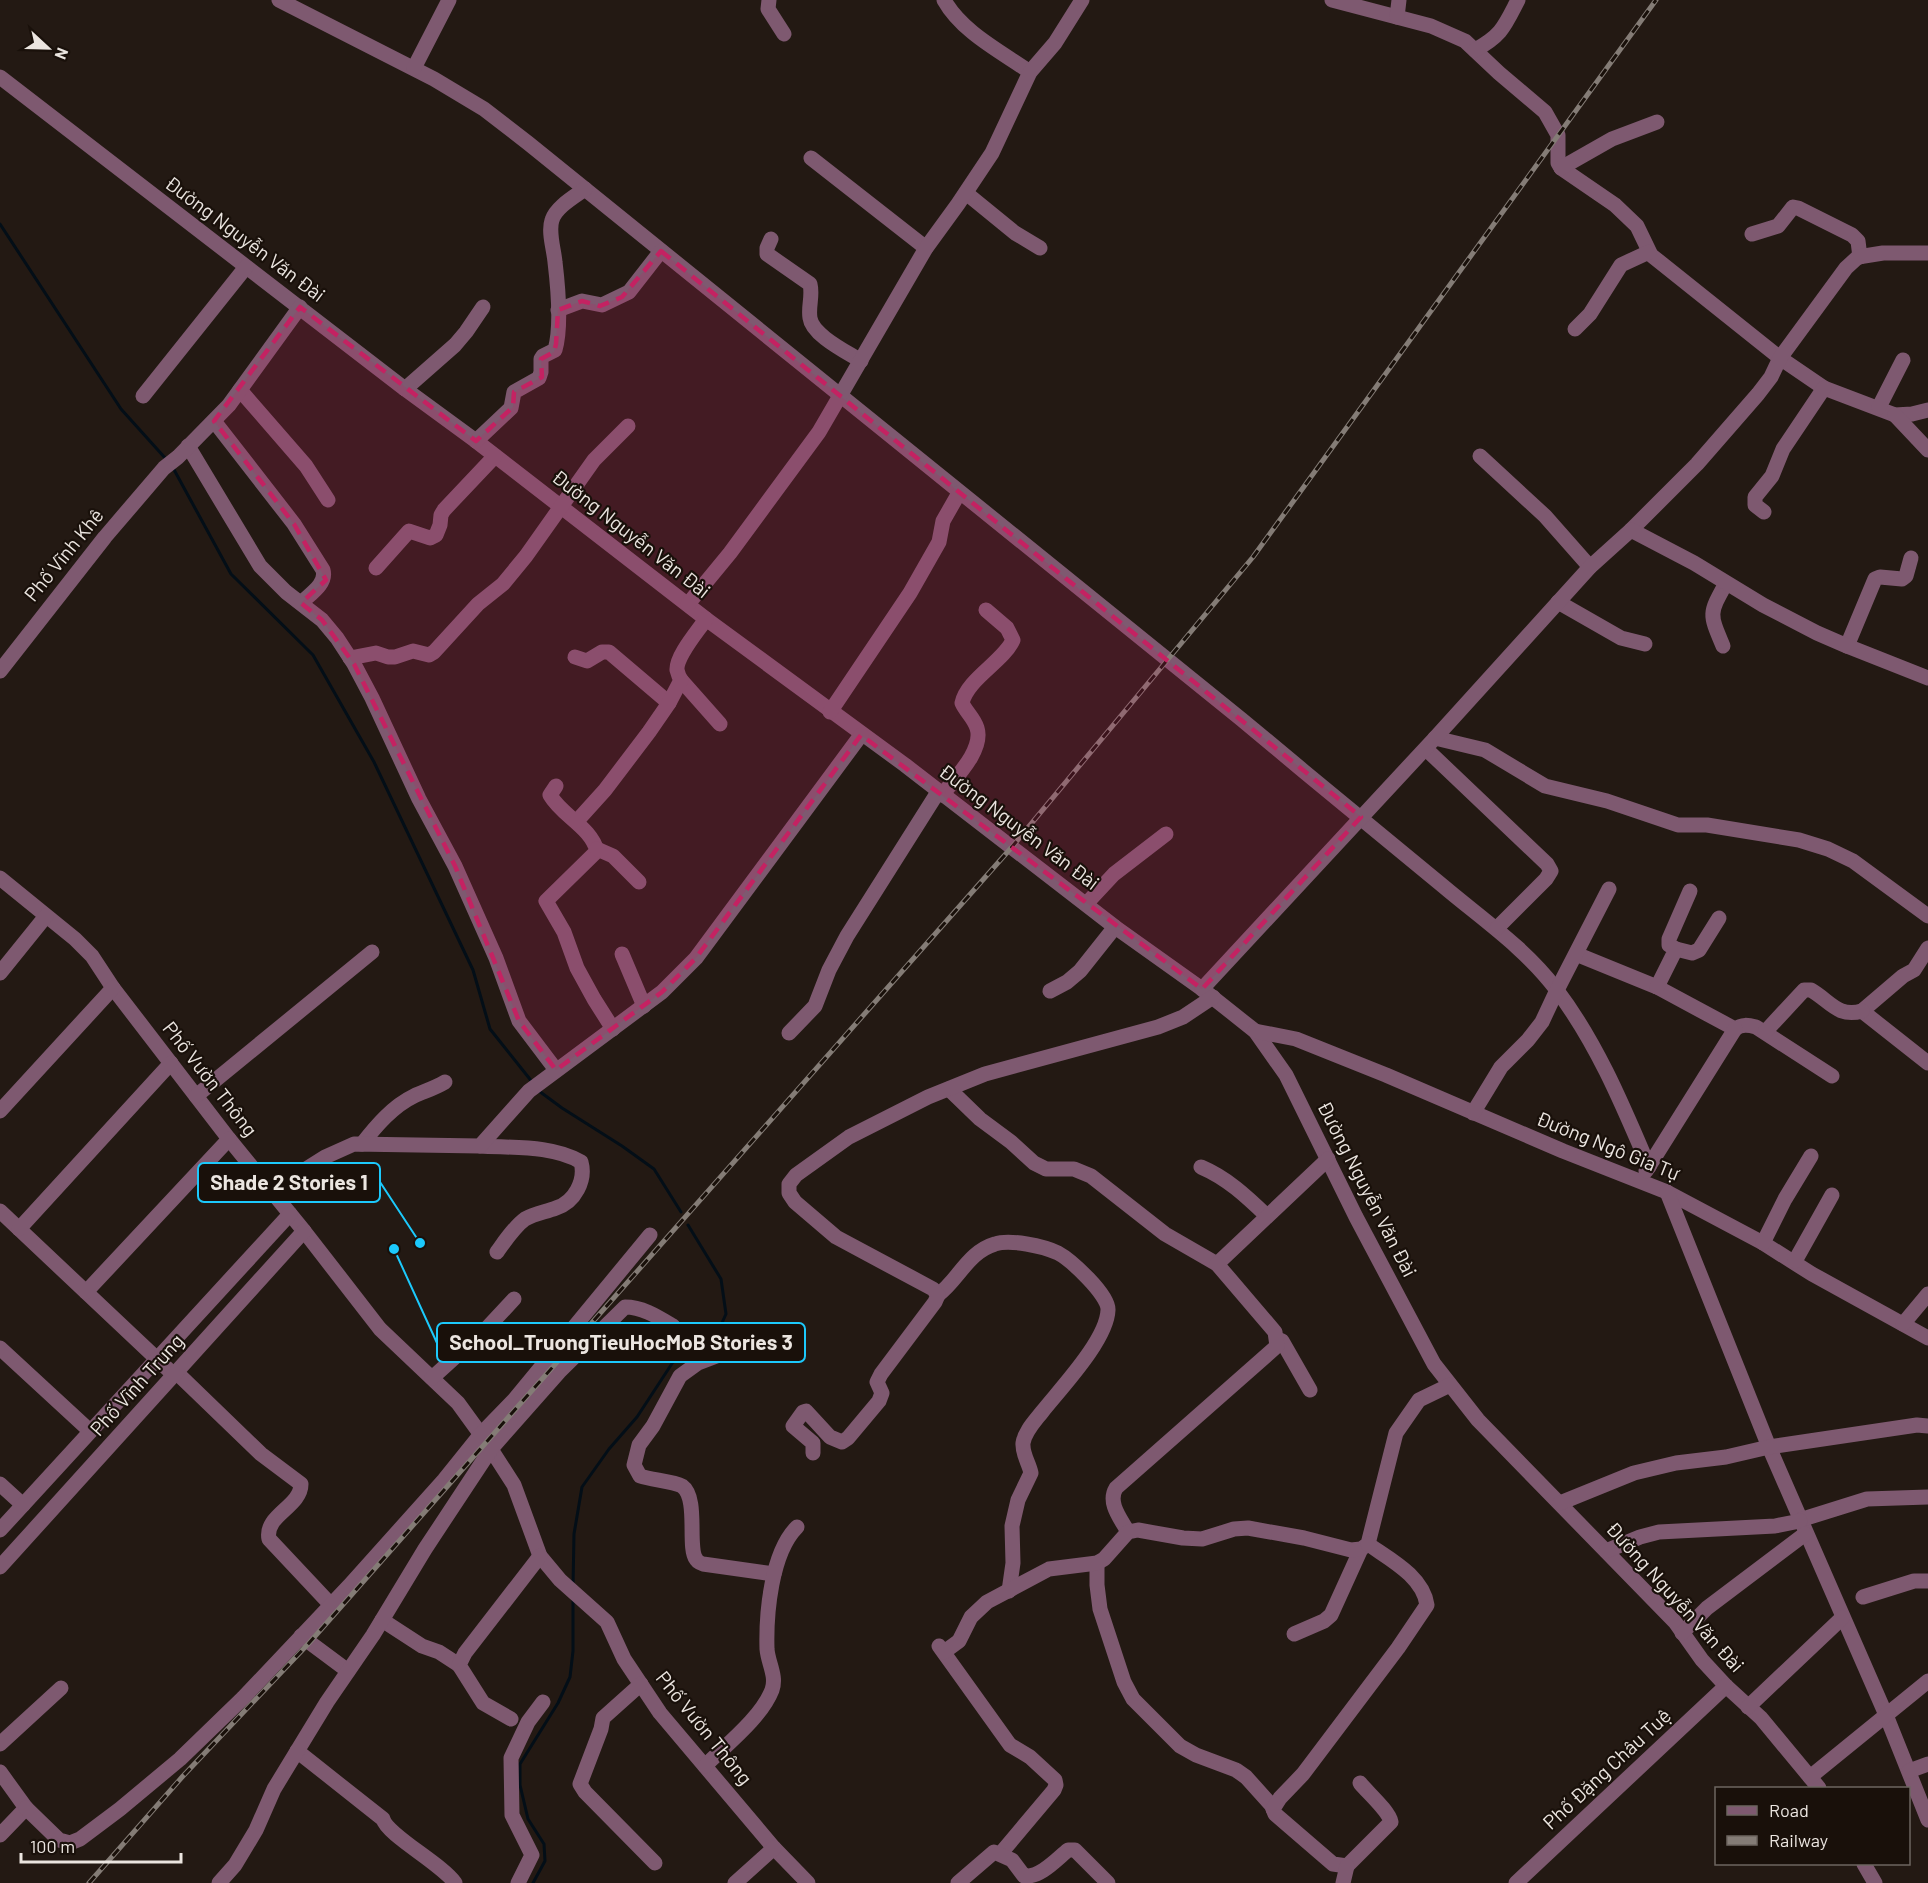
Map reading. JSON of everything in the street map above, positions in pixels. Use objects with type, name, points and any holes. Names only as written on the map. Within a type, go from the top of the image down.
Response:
[{"type":"street","points":[[279,0],[414,68],[484,109],[1497,928],[1530,959],[1557,990],[1606,1072],[1648,1167]]},
{"type":"street","points":[[414,68],[449,0]]},
{"type":"street","points":[[769,0],[768,9],[784,34]]},
{"type":"street","points":[[944,0],[950,11],[964,26],[1030,72]]},
{"type":"street","points":[[688,604],[730,553],[807,450],[926,248],[992,153],[1030,72],[1055,43],[1082,0]]},
{"type":"street","points":[[1332,0],[1397,17],[1451,34],[1465,41],[1545,112],[1558,135],[1558,163],[1562,168],[1615,206],[1637,226],[1649,252],[1780,358],[1824,388],[1895,414],[1912,414],[1928,410]]},
{"type":"street","points":[[1397,17],[1399,0]]},
{"type":"street","points":[[1475,50],[1493,40],[1504,27],[1518,0]]},
{"type":"street","name":"Đường Nguyễn Văn Đài","points":[[0,77],[706,619],[1255,1031],[1286,1075],[1434,1364],[1478,1420],[1606,1551],[1682,1633],[1702,1660],[1726,1686],[1761,1718],[1814,1783]]},
{"type":"street","points":[[1562,168],[1612,138],[1657,122]]},
{"type":"street","points":[[811,158],[926,248]]},
{"type":"street","points":[[476,441],[512,408],[514,392],[541,375],[541,359],[552,353],[556,344],[558,310],[556,264],[550,225],[562,207],[585,189]]},
{"type":"street","points":[[966,193],[1015,233],[1040,248]]},
{"type":"street","points":[[1752,234],[1778,226],[1793,207],[1852,235],[1858,241],[1860,257]]},
{"type":"street","points":[[771,239],[767,254],[810,284],[812,291],[809,318],[816,331],[861,361]]},
{"type":"street","points":[[558,310],[582,301],[602,305],[622,297],[661,251]]},
{"type":"street","points":[[1575,329],[1590,314],[1621,265],[1649,252]]},
{"type":"street","points":[[938,1295],[933,1288],[836,1237],[795,1202],[789,1193],[789,1184],[796,1175],[849,1137],[948,1089],[985,1074],[1158,1028],[1183,1017],[1207,993],[1361,817],[1590,567],[1631,530],[1733,424],[1771,377],[1780,358],[1841,273],[1860,257],[1883,252],[1928,253]]},
{"type":"street","points":[[143,396],[246,267]]},
{"type":"street","points":[[300,307],[240,390],[214,421],[183,452],[260,566],[286,592],[322,620],[350,658],[377,708],[419,799],[455,866],[496,958],[519,1021],[556,1070]]},
{"type":"street","points":[[405,389],[455,345],[483,307]]},
{"type":"street","points":[[1879,407],[1904,360]]},
{"type":"street","points":[[1764,512],[1755,506],[1755,497],[1772,476],[1783,449],[1824,388]]},
{"type":"street","points":[[240,390],[306,466],[328,500]]},
{"type":"street","points":[[1895,414],[1928,450]]},
{"type":"street","points":[[214,421],[294,524],[323,570],[325,577],[323,582],[301,603]]},
{"type":"street","points":[[350,658],[376,653],[396,657],[413,651],[429,655],[434,652],[478,604],[503,584],[526,556],[594,460],[628,426]]},
{"type":"street","name":"Phố Vĩnh Khê","points":[[0,671],[105,537],[164,468],[183,452]]},
{"type":"street","points":[[376,568],[409,531],[430,538],[436,535],[444,510],[495,456]]},
{"type":"street","points":[[1480,456],[1545,516],[1590,567]]},
{"type":"street","points":[[830,712],[921,574],[939,542],[943,521],[959,493]]},
{"type":"street","points":[[1631,530],[1694,563],[1763,605],[1847,646],[1928,678]]},
{"type":"street","points":[[1847,646],[1875,579],[1880,577],[1902,579],[1906,576],[1911,558]]},
{"type":"street","points":[[1723,646],[1711,613],[1726,583]]},
{"type":"street","points":[[1558,602],[1621,638],[1645,644]]},
{"type":"street","points":[[789,1033],[815,1006],[848,936],[940,794],[975,751],[979,739],[973,719],[962,703],[964,696],[989,666],[1007,649],[1012,640],[1007,628],[986,610]]},
{"type":"street","points":[[706,619],[685,649],[677,670],[681,680],[720,724]]},
{"type":"street","points":[[574,657],[587,661],[602,652],[609,652],[669,703]]},
{"type":"street","points":[[577,821],[605,790],[669,703],[681,680]]},
{"type":"street","points":[[480,1146],[529,1090],[662,992],[696,958],[861,735]]},
{"type":"street","points":[[1430,744],[1485,750],[1545,786],[1607,801],[1678,825],[1707,825],[1800,840],[1828,849],[1853,861],[1928,916]]},
{"type":"street","points":[[1430,744],[1547,864],[1551,871],[1539,888],[1497,928]]},
{"type":"street","points":[[556,786],[550,795],[554,802],[577,821],[597,849],[613,856],[639,882]]},
{"type":"street","points":[[1086,904],[1114,874],[1166,834]]},
{"type":"street","points":[[597,849],[594,856],[546,901],[564,932],[577,968],[613,1029]]},
{"type":"street","name":"Phố Vườn Thông","points":[[0,878],[75,939],[92,956],[113,988],[229,1139],[380,1329],[458,1403],[514,1485],[540,1556],[560,1580],[607,1622],[624,1659],[660,1713],[774,1848],[808,1883]]},
{"type":"street","points":[[1473,1113],[1501,1067],[1542,1022],[1609,889]]},
{"type":"street","points":[[1690,891],[1669,939],[1669,945],[1692,953],[1699,950],[1719,918]]},
{"type":"street","points":[[0,973],[46,916]]},
{"type":"street","points":[[1050,991],[1067,982],[1080,971],[1115,927]]},
{"type":"street","points":[[1765,1032],[1804,990],[1811,990],[1837,1010],[1851,1015],[1862,1011],[1903,976],[1914,970],[1928,948]]},
{"type":"street","points":[[1657,987],[1676,949]]},
{"type":"street","points":[[196,1096],[372,952]]},
{"type":"street","points":[[622,954],[644,1006]]},
{"type":"street","points":[[1576,954],[1657,987],[1735,1029]]},
{"type":"street","points":[[0,1111],[113,988]]},
{"type":"street","points":[[1862,1011],[1928,1063]]},
{"type":"street","points":[[1640,1180],[1735,1029],[1740,1025],[1756,1026],[1832,1077]]},
{"type":"street","name":"Đường Ngô Gia Tự","points":[[1255,1031],[1296,1039],[1667,1192],[1763,1243],[1812,1274],[1928,1338]]},
{"type":"street","points":[[20,1229],[171,1063]]},
{"type":"street","points":[[362,1144],[374,1128],[395,1108],[413,1096],[445,1082]]},
{"type":"street","points":[[948,1089],[980,1119],[1034,1163],[1046,1169],[1074,1169],[1091,1176],[1165,1234],[1217,1264],[1275,1332],[1277,1346],[1116,1488],[1113,1493],[1113,1504],[1128,1532]]},
{"type":"street","points":[[86,1292],[229,1139]]},
{"type":"street","points":[[272,1191],[325,1157],[354,1144],[532,1149],[570,1155],[582,1162],[582,1182],[572,1196],[559,1208],[540,1212],[523,1220],[497,1251]]},
{"type":"street","points":[[1763,1243],[1810,1156]]},
{"type":"street","points":[[1217,1264],[1328,1159]]},
{"type":"street","points":[[1201,1167],[1227,1181],[1267,1216]]},
{"type":"street","points":[[1667,1192],[1769,1447],[1886,1714],[1928,1820]]},
{"type":"street","points":[[1795,1262],[1832,1195]]},
{"type":"street","points":[[0,1211],[156,1359],[261,1454],[301,1484],[301,1490],[271,1524],[269,1539],[331,1605]]},
{"type":"street","name":"Phố Vĩnh Trung","points":[[0,1530],[290,1214]]},
{"type":"street","name":"Phố Vĩnh Trung","points":[[0,1567],[304,1231]]},
{"type":"street","points":[[0,1772],[26,1808],[59,1840],[70,1843],[80,1839],[120,1809],[180,1758],[243,1698],[331,1605],[444,1480],[481,1434],[514,1400],[650,1236]]},
{"type":"street","points":[[813,1454],[813,1443],[793,1426],[803,1412],[806,1411],[830,1437],[842,1442],[848,1438],[879,1401],[882,1394],[877,1382],[881,1374],[938,1295],[949,1286],[972,1257],[996,1244],[1025,1244],[1058,1253],[1105,1297],[1108,1307],[1106,1324],[1089,1353],[1032,1424],[1023,1440],[1023,1450],[1031,1473],[1018,1500],[1012,1526],[1013,1563],[1009,1591]]},
{"type":"street","points":[[1903,1324],[1928,1294]]},
{"type":"street","points":[[432,1378],[486,1329],[514,1299]]},
{"type":"street","points":[[219,1883],[235,1865],[256,1830],[274,1789],[297,1751],[491,1449],[559,1372],[625,1307],[634,1307],[651,1313],[673,1326]]},
{"type":"street","points":[[1277,1339],[1282,1341],[1310,1390]]},
{"type":"street","points":[[0,1348],[90,1431]]},
{"type":"street","points":[[719,1355],[698,1363],[680,1376],[653,1426],[639,1445],[634,1465],[640,1476],[681,1486],[688,1493],[694,1557],[697,1562],[774,1574]]},
{"type":"street","points":[[1294,1634],[1324,1621],[1330,1615],[1365,1546],[1396,1433],[1419,1400],[1450,1385]]},
{"type":"street","points":[[1560,1503],[1634,1473],[1676,1463],[1726,1457],[1769,1447],[1917,1425],[1928,1426]]},
{"type":"street","points":[[0,1484],[23,1505]]},
{"type":"street","points":[[1682,1633],[1707,1608],[1802,1525],[1867,1499],[1928,1497]]},
{"type":"street","points":[[1606,1551],[1640,1536],[1659,1532],[1802,1525]]},
{"type":"street","points":[[705,1766],[762,1707],[772,1690],[774,1678],[769,1663],[767,1642],[768,1614],[774,1574],[789,1534],[797,1527]]},
{"type":"street","points":[[1000,1853],[1054,1790],[1055,1780],[1030,1757],[1010,1745],[941,1648],[959,1641],[971,1617],[987,1602],[1049,1569],[1097,1563],[1104,1559],[1128,1532],[1138,1530],[1202,1539],[1248,1528],[1304,1538],[1351,1551],[1365,1546],[1397,1564],[1417,1582],[1425,1593],[1427,1605],[1398,1648],[1303,1774],[1280,1798],[1273,1809]]},
{"type":"street","points":[[459,1665],[465,1653],[540,1556]]},
{"type":"street","points":[[1097,1563],[1100,1609],[1124,1682],[1133,1699],[1180,1746],[1196,1755],[1236,1770],[1246,1777],[1273,1807],[1275,1814],[1334,1864],[1347,1866]]},
{"type":"street","points":[[1863,1597],[1914,1581],[1928,1581]]},
{"type":"street","points":[[1748,1707],[1842,1618]]},
{"type":"street","points":[[382,1620],[422,1646],[439,1652],[459,1665],[483,1703],[511,1719]]},
{"type":"street","points":[[301,1636],[348,1671]]},
{"type":"street","points":[[1814,1783],[1886,1714],[1928,1681]]},
{"type":"street","points":[[641,1684],[603,1718],[580,1784],[585,1792],[655,1863]]},
{"type":"street","name":"Phố Đặng Châu Tuệ","points":[[1516,1883],[1726,1686]]},
{"type":"street","points":[[0,1744],[61,1688]]},
{"type":"street","points":[[518,1883],[532,1855],[512,1815],[511,1758],[528,1722],[543,1702]]},
{"type":"street","points":[[297,1751],[383,1819],[385,1825],[416,1848],[455,1883]]},
{"type":"street","points":[[1909,1771],[1928,1764]]},
{"type":"street","points":[[1343,1883],[1347,1866],[1391,1822],[1390,1814],[1374,1801],[1360,1783]]},
{"type":"street","points":[[0,1835],[26,1808]]},
{"type":"street","points":[[735,1883],[774,1848]]},
{"type":"street","points":[[958,1883],[994,1852],[1012,1860],[1024,1876],[1030,1876],[1038,1873],[1068,1850],[1075,1850],[1106,1882]]},
{"type":"street","points":[[1865,1865],[1875,1883]]},
{"type":"highlighted area","points":[[661,251],[1361,817],[1202,989],[861,735],[696,958],[662,992],[556,1070],[519,1021],[455,866],[354,664],[322,620],[301,603],[326,580],[294,524],[214,421],[300,307],[476,441],[513,407],[514,392],[542,377],[541,359],[554,352],[556,344],[558,310],[582,301],[600,306],[622,297]]},
{"type":"waterway","points":[[0,224],[121,409],[166,459]]},
{"type":"waterway","points":[[172,466],[231,574],[313,655],[374,762],[473,970],[490,1029],[533,1083]]},
{"type":"waterway","points":[[539,1091],[654,1169],[681,1212]]},
{"type":"waterway","points":[[573,1586],[574,1534],[582,1487],[609,1449],[637,1417],[673,1362],[694,1355],[716,1336],[726,1314],[721,1279],[688,1225]]},
{"type":"waterway","points":[[533,1883],[545,1861],[544,1844],[528,1819],[520,1785],[520,1764],[558,1703],[570,1677],[573,1651],[573,1598]]},
{"type":"railway","points":[[89,1883],[183,1776],[309,1643],[1011,848],[1253,557],[1656,0]]},
{"type":"place","name":"Shade 2 Stories 1","points":[[420,1243]]},
{"type":"place","name":"School_TruongTieuHocMoB Stories 3","points":[[394,1249]]}]
